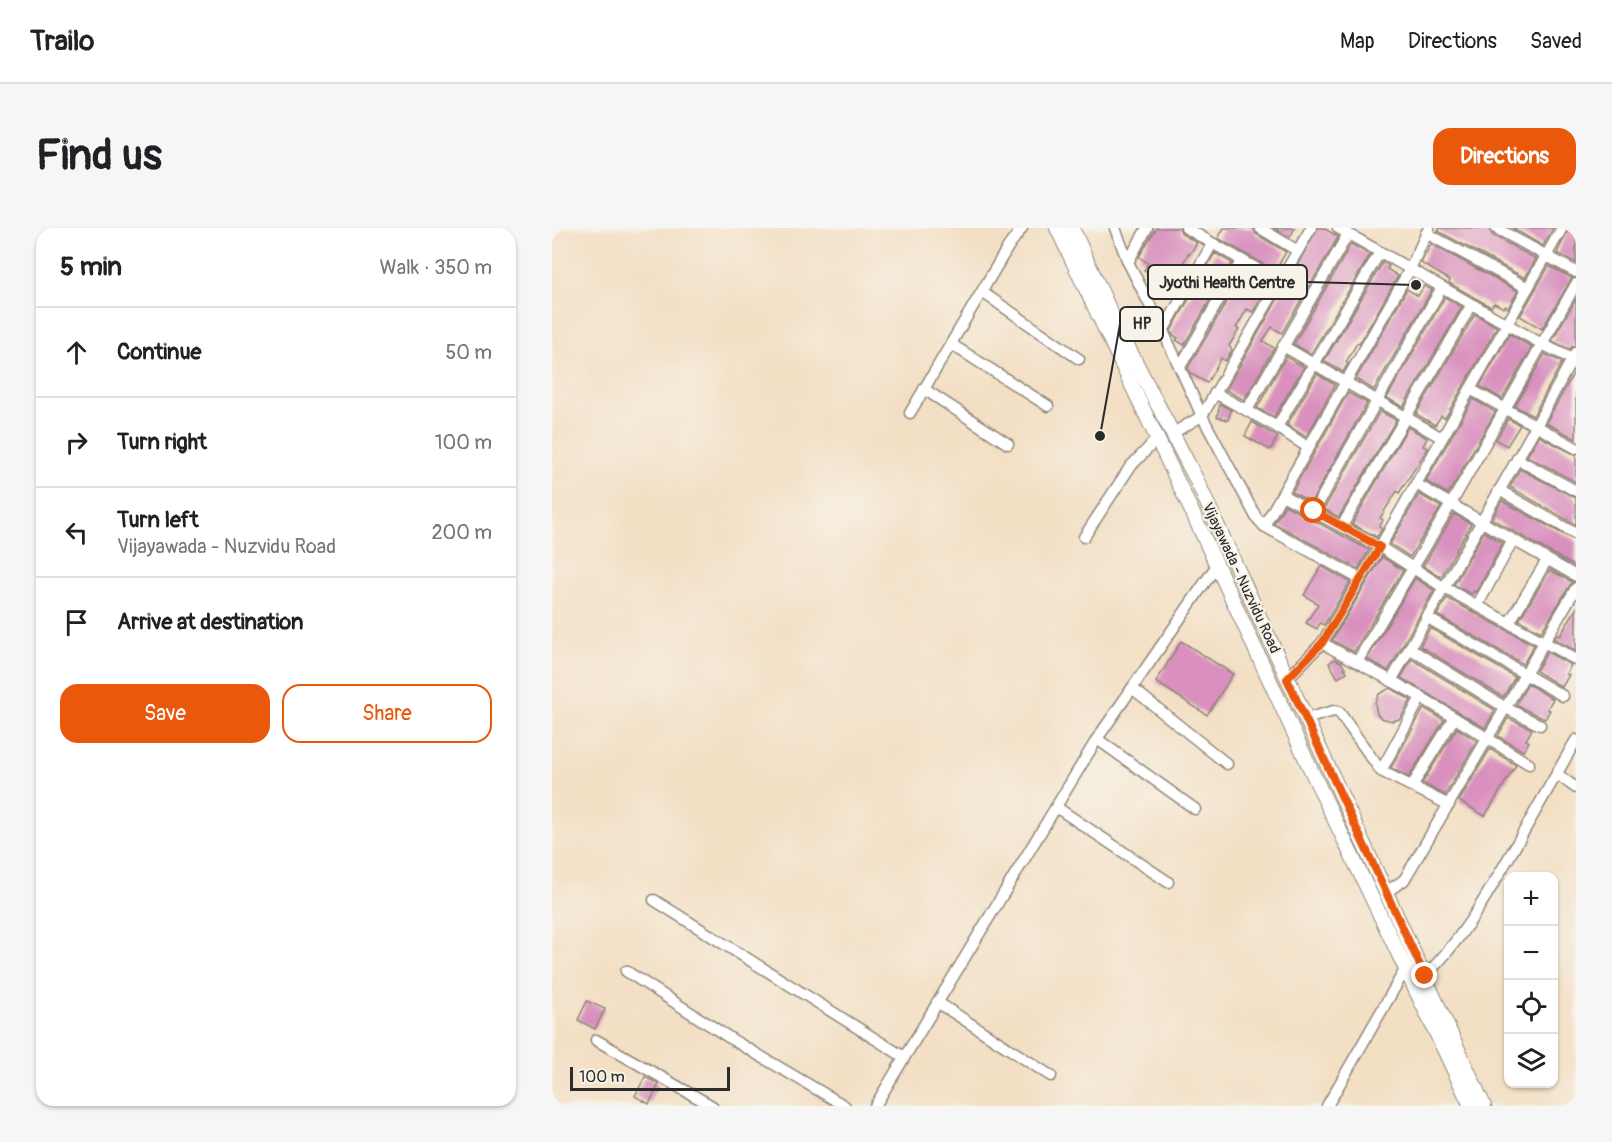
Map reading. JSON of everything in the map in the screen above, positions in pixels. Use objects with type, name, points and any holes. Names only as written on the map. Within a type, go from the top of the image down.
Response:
[{"type":"main road","name":"Vijayawada - Nuzvidu Road","points":[[1057,228],[1471,1106]]},
{"type":"main road","name":"Vijayawada - Nuzvidu Road","points":[[1072,228],[1116,324],[1176,431],[1197,481],[1292,674],[1386,892],[1484,1106]]},
{"type":"street","points":[[910,413],[1008,247],[1022,228]]},
{"type":"street","points":[[1115,228],[1128,262],[1180,367],[1198,418],[1256,517],[1264,526],[1360,579]]},
{"type":"street","points":[[1128,262],[1147,228]]},
{"type":"street","points":[[1186,228],[1280,282]]},
{"type":"street","points":[[1260,228],[1298,251]]},
{"type":"street","points":[[1176,431],[1198,418],[1215,393],[1311,228]]},
{"type":"street","points":[[1496,228],[1511,232],[1546,256],[1576,272]]},
{"type":"street","points":[[1292,674],[1322,643],[1380,547],[1562,228]]},
{"type":"street","points":[[1264,526],[1410,269],[1428,230],[1528,288]]},
{"type":"street","points":[[1247,410],[1284,346],[1343,231],[1542,344],[1575,357],[1390,681]]},
{"type":"street","points":[[1163,332],[1212,244]]},
{"type":"street","points":[[1277,427],[1380,252]]},
{"type":"street","points":[[1180,367],[1242,260]]},
{"type":"street","points":[[1357,662],[1451,504],[1576,284]]},
{"type":"street","points":[[1314,511],[1442,287]]},
{"type":"street","points":[[982,292],[1079,359]]},
{"type":"street","points":[[1342,526],[1472,304]]},
{"type":"street","points":[[951,344],[1048,406]]},
{"type":"street","points":[[1284,346],[1442,438]]},
{"type":"street","points":[[924,389],[1008,444]]},
{"type":"street","points":[[1470,389],[1573,447],[1576,433]]},
{"type":"street","points":[[1215,393],[1277,427],[1309,448]]},
{"type":"street","points":[[1084,537],[1130,467],[1157,439]]},
{"type":"street","points":[[1517,459],[1576,491]]},
{"type":"street","points":[[1416,484],[1576,576]]},
{"type":"street","points":[[1499,490],[1576,534]]},
{"type":"street","points":[[1282,495],[1380,547],[1443,587],[1575,659]]},
{"type":"street","points":[[1477,606],[1513,540]]},
{"type":"street","points":[[1509,623],[1547,560]]},
{"type":"street","points":[[875,1106],[1097,740],[1217,565]]},
{"type":"street","points":[[1386,892],[1404,880],[1576,588]]},
{"type":"street","points":[[1426,617],[1563,696]]},
{"type":"street","points":[[1322,643],[1421,697],[1529,764]]},
{"type":"street","points":[[1409,648],[1506,708],[1540,725]]},
{"type":"street","points":[[1132,687],[1227,764]]},
{"type":"street","points":[[1381,771],[1421,697]]},
{"type":"street","points":[[1310,718],[1334,711],[1343,716],[1381,771],[1449,805]]},
{"type":"street","points":[[1412,786],[1454,718]]},
{"type":"street","points":[[1097,740],[1195,809]]},
{"type":"street","points":[[1425,976],[1460,937],[1484,902],[1576,740]]},
{"type":"street","points":[[1557,774],[1576,788]]},
{"type":"street","points":[[1056,807],[1168,882]]},
{"type":"street","points":[[654,900],[904,1057]]},
{"type":"street","points":[[1327,1106],[1406,968]]},
{"type":"street","points":[[626,971],[733,1040],[845,1106]]},
{"type":"street","points":[[937,1002],[1051,1076]]},
{"type":"street","points":[[596,1040],[712,1106]]},
{"type":"building","points":[[1156,228],[1179,228],[1182,234],[1197,243],[1175,278],[1157,268],[1153,275],[1144,270],[1148,263],[1139,257]]},
{"type":"building","points":[[1224,228],[1253,228],[1256,234],[1286,252],[1276,269],[1277,272],[1218,238]]},
{"type":"building","points":[[1274,228],[1295,228],[1290,237]]},
{"type":"building","points":[[1318,228],[1324,228],[1338,237],[1282,333],[1272,327],[1263,341],[1274,348],[1244,400],[1226,390]]},
{"type":"building","points":[[1440,228],[1489,228],[1492,235],[1536,259],[1525,278],[1438,231]]},
{"type":"building","points":[[1512,228],[1553,228],[1543,246]]},
{"type":"building","points":[[1569,228],[1576,228],[1576,263],[1557,253]]},
{"type":"building","points":[[1351,244],[1370,255],[1311,354],[1294,344]]},
{"type":"building","points":[[1431,244],[1518,291],[1508,308],[1494,303],[1491,307],[1449,283],[1450,280],[1421,263]]},
{"type":"building","points":[[1215,253],[1232,263],[1184,345],[1176,340],[1178,338],[1171,331]]},
{"type":"building","points":[[1383,262],[1389,266],[1387,269],[1398,276],[1359,344],[1357,343],[1346,362],[1348,363],[1343,372],[1324,361]]},
{"type":"building","points":[[1549,266],[1572,278],[1542,329],[1520,316]]},
{"type":"building","points":[[1245,270],[1270,285],[1253,312],[1247,309],[1229,346],[1232,350],[1225,361],[1221,358],[1207,383],[1191,374],[1188,368]]},
{"type":"building","points":[[1424,286],[1432,290],[1374,390],[1356,379],[1407,289],[1418,296]]},
{"type":"building","points":[[1445,297],[1462,307],[1403,407],[1387,398]]},
{"type":"building","points":[[1576,299],[1576,345],[1569,349],[1552,341]]},
{"type":"building","points":[[1475,314],[1497,327],[1445,418],[1441,416],[1435,425],[1416,414]]},
{"type":"building","points":[[1510,334],[1532,347],[1502,399],[1480,386]]},
{"type":"building","points":[[1545,354],[1562,362],[1533,416],[1515,406]]},
{"type":"building","points":[[1286,357],[1304,367],[1274,417],[1257,408]]},
{"type":"building","points":[[1576,369],[1576,439],[1546,423]]},
{"type":"building","points":[[1317,374],[1335,385],[1306,437],[1287,425]]},
{"type":"building","points":[[1348,393],[1367,403],[1311,502],[1292,492]]},
{"type":"building","points":[[1473,399],[1495,412],[1448,494],[1426,481]]},
{"type":"building","points":[[1220,404],[1231,410],[1228,420],[1217,417]]},
{"type":"building","points":[[1380,411],[1396,420],[1339,517],[1324,509]]},
{"type":"building","points":[[1508,419],[1520,425],[1507,446],[1496,440]]},
{"type":"building","points":[[1252,422],[1278,437],[1270,450],[1245,436]]},
{"type":"building","points":[[1408,427],[1427,438],[1423,446],[1428,448],[1380,518],[1383,520],[1379,527],[1382,529],[1377,537],[1352,524]]},
{"type":"building","points":[[1539,436],[1576,455],[1576,482],[1527,456]]},
{"type":"building","points":[[1520,469],[1576,498],[1576,525],[1510,487]]},
{"type":"building","points":[[1419,494],[1441,507],[1410,557],[1390,544]]},
{"type":"building","points":[[1502,501],[1576,541],[1576,567],[1492,519]]},
{"type":"building","points":[[1285,505],[1369,550],[1358,569],[1274,523]]},
{"type":"building","points":[[1454,514],[1471,524],[1441,577],[1423,566]]},
{"type":"building","points":[[1484,532],[1503,543],[1476,592],[1472,594],[1454,585]]},
{"type":"building","points":[[1382,557],[1403,570],[1354,652],[1332,640]]},
{"type":"building","points":[[1321,566],[1350,582],[1324,625],[1320,623],[1317,629],[1306,623],[1318,604],[1304,595]]},
{"type":"building","points":[[1550,570],[1572,582],[1541,632],[1519,620]]},
{"type":"building","points":[[1415,578],[1434,590],[1388,671],[1367,659]]},
{"type":"building","points":[[1447,598],[1534,645],[1523,664],[1437,615]]},
{"type":"building","points":[[1576,609],[1576,651],[1554,639],[1557,634],[1560,636]]},
{"type":"building","points":[[1430,628],[1515,677],[1503,697],[1420,646]]},
{"type":"building","points":[[1181,641],[1233,674],[1207,715],[1156,682]]},
{"type":"building","points":[[1547,652],[1571,665],[1566,674],[1569,675],[1562,687],[1536,671]]},
{"type":"building","points":[[1335,659],[1341,662],[1347,672],[1338,678],[1329,663]]},
{"type":"building","points":[[1412,659],[1495,710],[1485,728],[1401,678]]},
{"type":"building","points":[[1528,684],[1553,699],[1547,709],[1550,710],[1545,719],[1516,705]]},
{"type":"building","points":[[1390,688],[1411,700],[1400,719],[1392,721],[1381,718],[1377,714],[1375,703],[1379,694]]},
{"type":"building","points":[[1424,708],[1444,720],[1409,777],[1391,768]]},
{"type":"building","points":[[1508,718],[1532,729],[1526,740],[1529,742],[1523,751],[1498,736]]},
{"type":"building","points":[[1457,728],[1477,741],[1445,795],[1422,783]]},
{"type":"building","points":[[1490,749],[1516,765],[1485,816],[1459,801]]},
{"type":"building","points":[[587,1001],[605,1009],[595,1029],[578,1020]]},
{"type":"building","points":[[645,1077],[659,1084],[649,1104],[635,1096]]},
{"type":"place","name":"Jyothi Health Centre","points":[[1416,285]]},
{"type":"place","name":"HP","points":[[1100,436]]},
{"type":"route","points":[[1314,511],[1380,547],[1322,643],[1287,679],[1425,976]]}]
